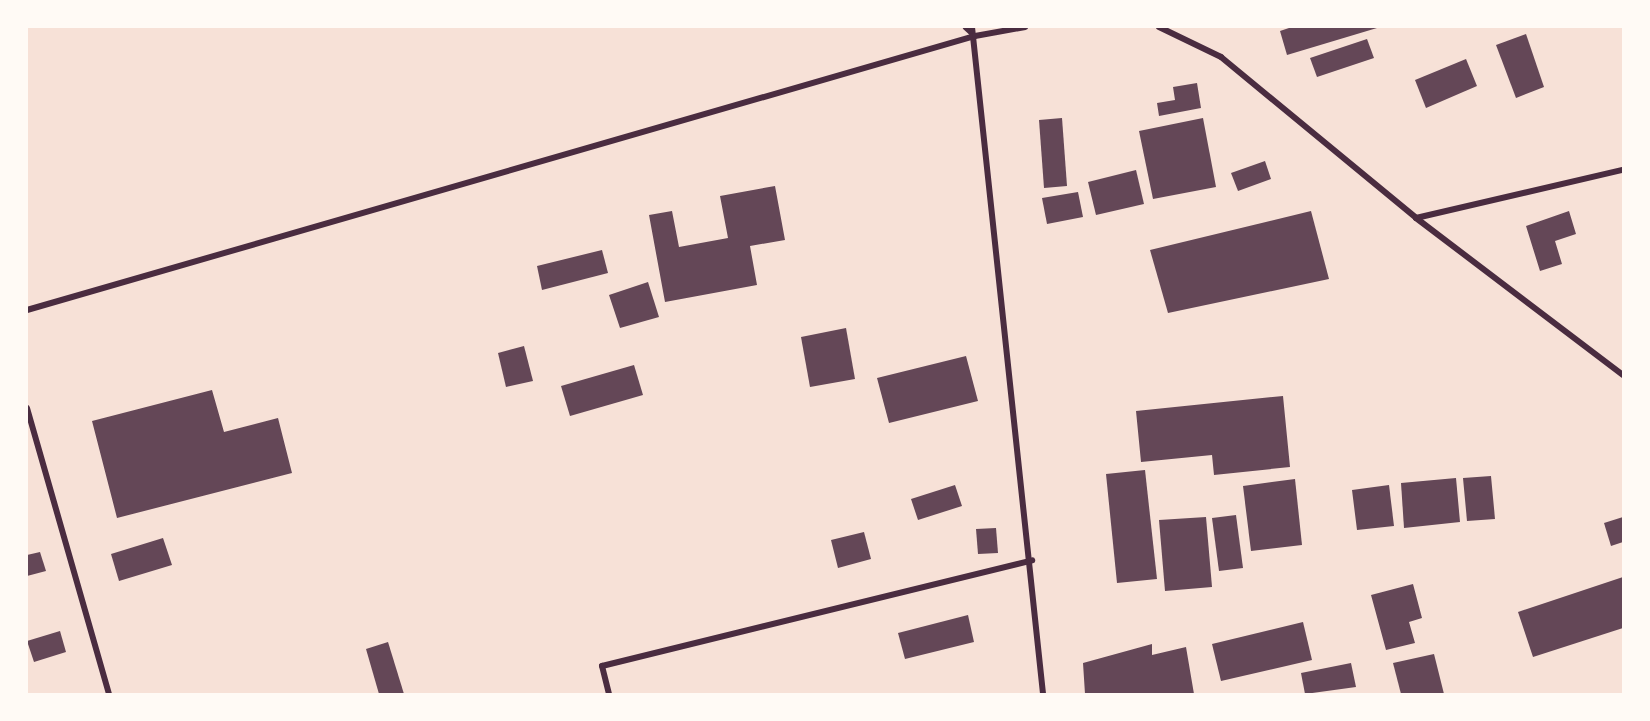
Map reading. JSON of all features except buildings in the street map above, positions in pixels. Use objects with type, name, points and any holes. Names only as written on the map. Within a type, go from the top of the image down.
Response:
[{"type":"street","points":[[972,27],[975,36],[1032,560],[1043,694]]},
{"type":"street","points":[[27,310],[975,36],[1025,27]]},
{"type":"street","points":[[1159,27],[1221,57],[1416,218],[1623,375]]},
{"type":"street","points":[[1416,218],[1623,170]]},
{"type":"street","points":[[27,408],[109,694]]},
{"type":"street","points":[[609,694],[602,666],[1032,560]]},
{"type":"lane","points":[[965,27],[975,36]]}]
